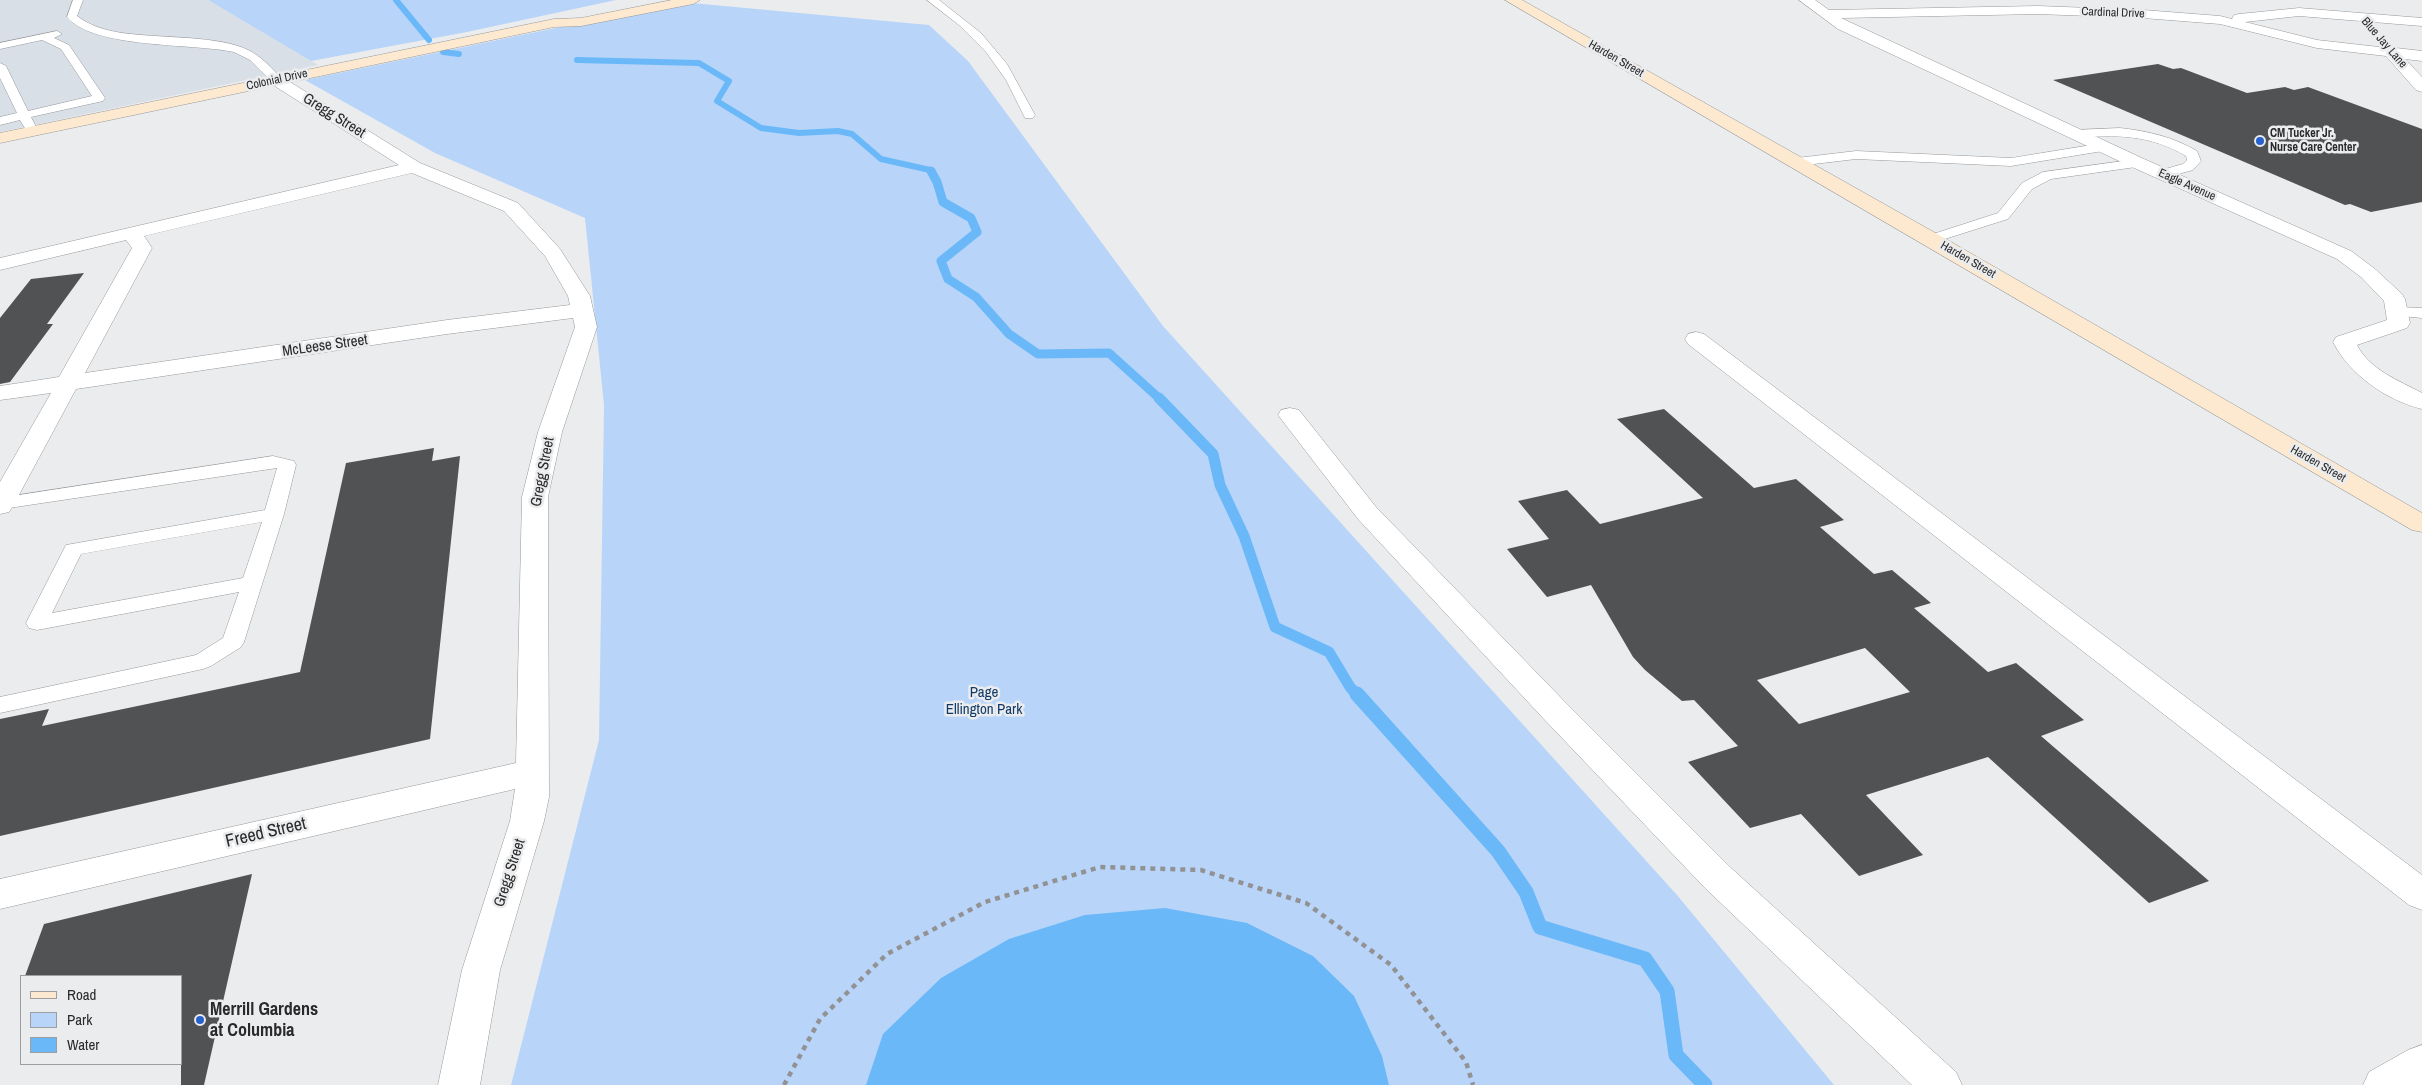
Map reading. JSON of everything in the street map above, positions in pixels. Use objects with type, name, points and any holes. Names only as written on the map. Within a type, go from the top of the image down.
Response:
[{"type":"main road","name":"Colonial Drive","points":[[0,138],[554,23],[570,17],[648,0]]},
{"type":"main road","name":"Colonial Drive","points":[[554,23],[581,22],[693,0]]},
{"type":"main road","name":"Harden Street","points":[[1512,0],[1932,239],[2422,524]]},
{"type":"street","name":"Eagle Avenue","points":[[1806,0],[1843,26],[2138,163],[2344,255],[2368,273],[2394,299],[2397,312]]},
{"type":"street","name":"Blue Jay Lane","points":[[2346,0],[2422,87]]},
{"type":"street","name":"Cardinal Drive","points":[[1826,14],[2038,10],[2143,14],[2220,20],[2317,44],[2422,56]]},
{"type":"street","name":"Cardinal Drive","points":[[2220,20],[2299,12],[2422,22]]},
{"type":"street","name":"Gregg Street","points":[[276,80],[414,167],[511,208],[553,253],[578,296],[586,327],[572,374],[550,432],[535,497],[532,797],[527,821],[481,970],[458,1085]]},
{"type":"street","points":[[0,264],[414,167]]},
{"type":"street","points":[[1,504],[142,248],[132,234]]},
{"type":"street","name":"McLeese Street","points":[[0,393],[582,310]]},
{"type":"street","points":[[2397,312],[2399,323],[2344,342],[2350,356],[2368,374],[2422,402]]},
{"type":"street","points":[[1696,339],[2422,895]]},
{"type":"street","points":[[1290,414],[1366,513],[1574,730],[1718,878],[1941,1085]]},
{"type":"street","name":"Freed Street","points":[[0,894],[533,772]]},
{"type":"street","points":[[2384,1085],[2422,1063]]},
{"type":"lane","points":[[78,0],[72,17],[76,22],[87,28],[120,36],[212,44],[239,50],[258,62],[276,80]]},
{"type":"lane","points":[[932,0],[959,18],[982,38],[995,56],[1029,115]]},
{"type":"lane","points":[[0,46],[87,28]]},
{"type":"lane","points":[[0,121],[99,98],[65,47],[44,37]]},
{"type":"lane","points":[[0,66],[32,131]]},
{"type":"lane","points":[[2075,134],[2111,132],[2144,135],[2161,138],[2181,146],[2192,154],[2194,161],[2188,167],[2163,174]]},
{"type":"lane","points":[[1797,162],[1856,155],[2011,162],[2104,147]]},
{"type":"lane","points":[[1932,239],[2003,216],[2027,186],[2048,174],[2138,163]]},
{"type":"lane","points":[[2397,312],[2422,313]]},
{"type":"lane","points":[[0,705],[203,660],[233,642],[274,514],[287,465],[273,462],[1,504]]},
{"type":"lane","points":[[252,583],[38,623],[73,549],[274,514]]},
{"type":"path","points":[[784,1085],[820,1020],[888,954],[985,902],[1100,867],[1201,870],[1306,903],[1391,965],[1466,1062],[1473,1085]]},
{"type":"shaded area","points":[[0,0],[208,0],[318,65],[0,132]]},
{"type":"green space","points":[[208,0],[616,0],[467,32],[311,61]]},
{"type":"green space","name":"Page Ellington Park","points":[[681,2],[929,25],[968,61],[1163,326],[1677,895],[1834,1085],[511,1085],[599,740],[604,405],[585,218],[435,153],[305,80]]},
{"type":"water","points":[[1165,908],[1247,923],[1313,956],[1354,996],[1382,1056],[1389,1085],[866,1085],[883,1034],[941,978],[1009,939],[1085,915]]},
{"type":"building","name":"CM Tucker Jr. Nurse Care Center","points":[[2158,64],[2173,69],[2181,68],[2247,93],[2285,87],[2294,90],[2308,87],[2422,129],[2422,202],[2371,212],[2350,204],[2345,205],[2053,80]]},
{"type":"building","points":[[84,273],[47,324],[53,324],[10,382],[0,384],[0,318],[31,279]]},
{"type":"building","points":[[1664,409],[1754,488],[1796,479],[1844,520],[1820,527],[1874,574],[1892,570],[1931,603],[1914,608],[1988,672],[2016,663],[2084,720],[2041,736],[2209,881],[2149,903],[1988,757],[1866,795],[1923,855],[1859,876],[1801,814],[1750,828],[1688,762],[1738,746],[1694,700],[1682,701],[1645,670],[1633,657],[1591,585],[1547,597],[1507,549],[1549,539],[1518,501],[1567,490],[1600,524],[1703,498],[1617,419]],"holes":[[[1865,648],[1910,692],[1799,724],[1757,680]]]},
{"type":"building","points":[[434,448],[432,461],[460,456],[430,739],[0,836],[0,719],[49,709],[42,726],[300,672],[346,463]]},
{"type":"building","name":"Merrill Gardens at Columbia","points":[[252,874],[204,1085],[181,1085],[182,975],[25,975],[44,924]]},
{"type":"waterway","points":[[396,0],[429,40]]},
{"type":"waterway","points":[[443,52],[459,54]]},
{"type":"waterway","points":[[577,60],[699,63],[729,81],[717,101],[761,128],[799,133],[838,131],[852,134],[881,159],[930,170],[932,173]]},
{"type":"waterway","points":[[931,171],[937,182],[943,202],[971,218],[977,232],[941,261],[948,279],[976,297],[1009,334],[1038,354],[1109,353],[1160,399]]},
{"type":"waterway","points":[[1160,399],[1213,454],[1220,485],[1244,536],[1275,627],[1329,652],[1350,687],[1358,696]]},
{"type":"waterway","points":[[1357,694],[1498,851],[1526,892],[1540,927],[1645,959],[1667,991],[1676,1055],[1705,1085]]},
{"type":"place","name":"CM Tucker Jr. Nurse Care Center","points":[[2260,141]]},
{"type":"place","name":"Merrill Gardens at Columbia","points":[[200,1020]]}]
